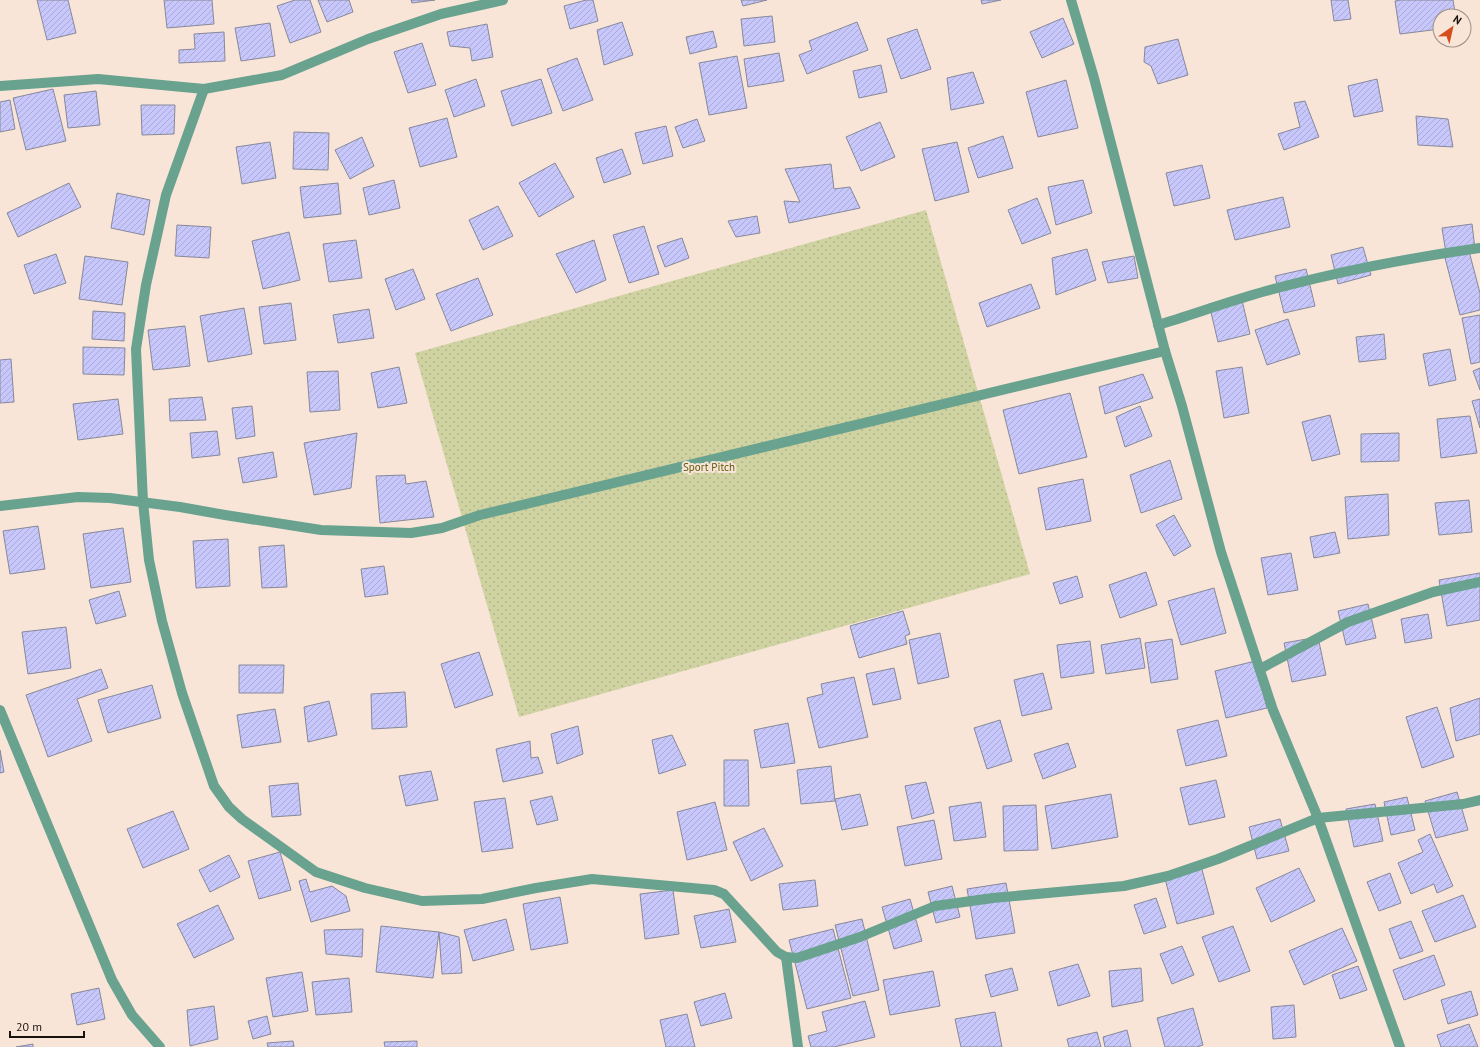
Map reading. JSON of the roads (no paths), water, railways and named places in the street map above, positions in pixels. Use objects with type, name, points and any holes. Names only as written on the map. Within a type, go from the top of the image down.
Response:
[{"type":"street","points":[[0,86],[98,79],[204,89],[282,75],[368,39],[441,14],[503,0]]},
{"type":"street","points":[[1071,0],[1094,78],[1158,325],[1182,406],[1221,552],[1273,710],[1318,818],[1400,1047]]},
{"type":"street","points":[[204,89],[166,194],[146,285],[136,349],[143,502],[149,560],[162,621],[182,693],[214,786],[228,807],[242,819],[316,872],[366,888],[422,901],[482,899],[592,879],[714,890],[724,894],[777,952],[786,957],[797,958],[860,937],[935,906],[993,898],[1124,886],[1168,876],[1218,859],[1318,818],[1463,804],[1480,800]]},
{"type":"street","points":[[1158,325],[1264,292],[1339,273],[1426,255],[1480,248]]},
{"type":"street","points":[[0,506],[78,497],[143,502],[321,530],[411,533],[442,528],[480,515],[1165,351]]},
{"type":"street","points":[[1260,669],[1348,622],[1433,592],[1480,582]]},
{"type":"street","points":[[0,710],[112,980],[132,1015],[160,1047]]},
{"type":"street","points":[[786,957],[798,1047]]},
{"type":"park label","name":"Sport Pitch","points":[[709,467]]}]
